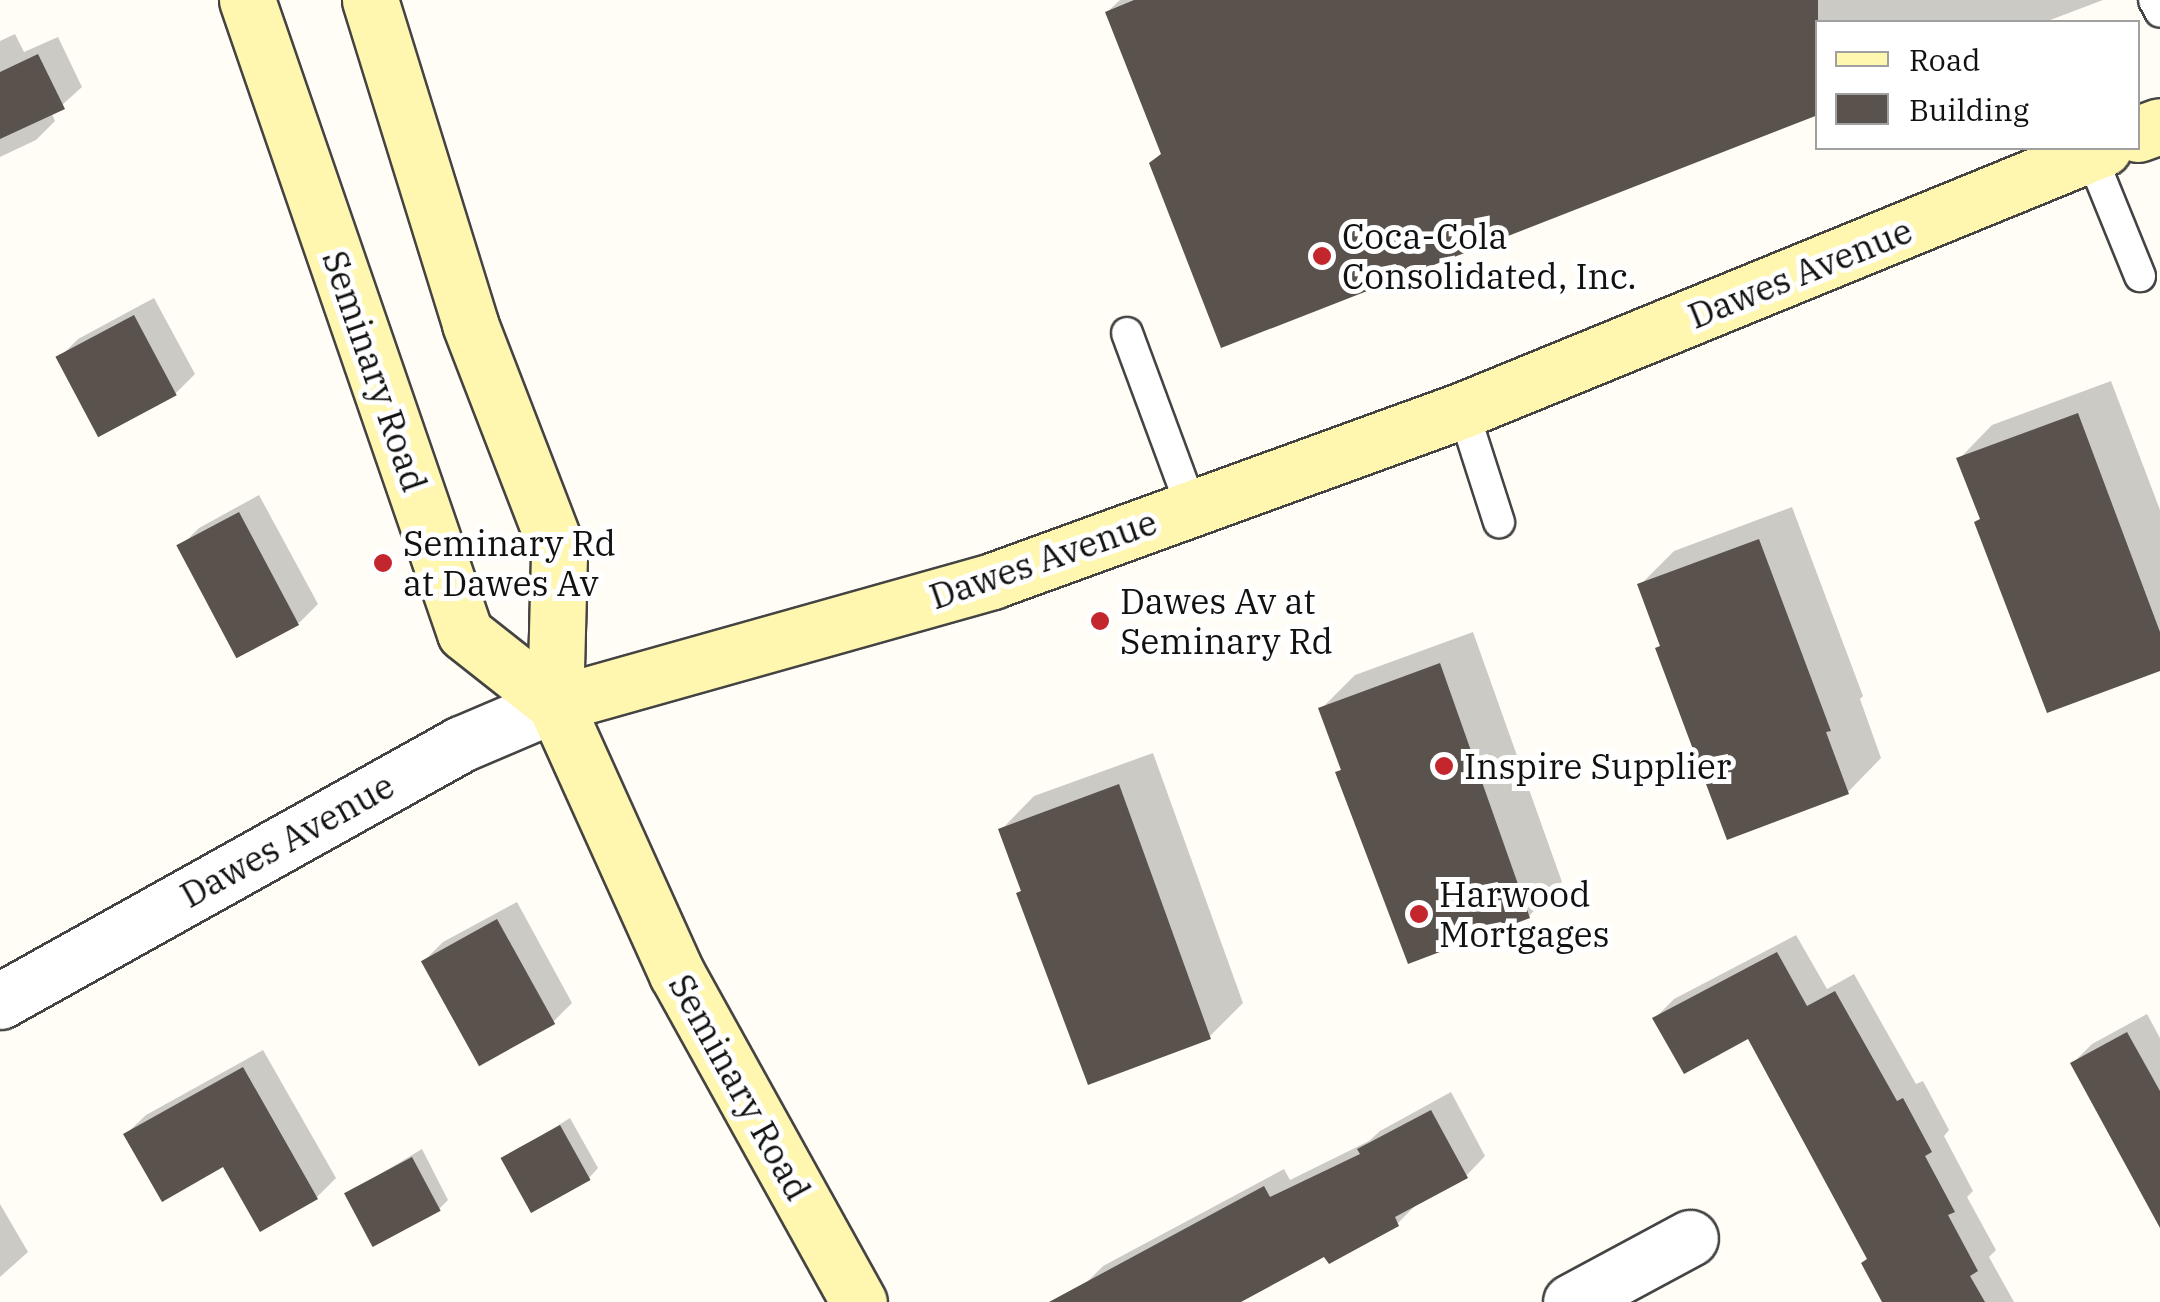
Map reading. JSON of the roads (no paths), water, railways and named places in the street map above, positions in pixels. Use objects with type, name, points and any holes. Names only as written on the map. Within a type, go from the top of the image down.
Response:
[{"type":"main road","name":"Seminary Road","points":[[247,0],[465,633],[555,704]]},
{"type":"main road","name":"Seminary Road","points":[[370,0],[470,324],[559,555],[555,704],[677,974],[858,1302]]},
{"type":"main road","name":"Dawes Avenue","points":[[555,704],[992,581],[1463,410],[2099,150]]},
{"type":"street","name":"Dawes Avenue","points":[[0,1000],[461,744],[555,704]]},
{"type":"street","points":[[1571,1302],[1690,1238]]},
{"type":"lane","points":[[2154,0],[2160,12]]},
{"type":"lane","points":[[2112,150],[2140,276]]},
{"type":"lane","points":[[1126,333],[1191,506]]},
{"type":"lane","points":[[1463,410],[1498,522]]},
{"type":"place","name":"Coca-Cola Consolidated, Inc.","points":[[1322,256]]},
{"type":"place","name":"Seminary Rd at Dawes Av","points":[[383,563]]},
{"type":"place","name":"Dawes Av at Seminary Rd","points":[[1100,621]]},
{"type":"place","name":"Inspire Supplier","points":[[1444,766]]},
{"type":"place","name":"Harwood Mortgages","points":[[1419,914]]}]
